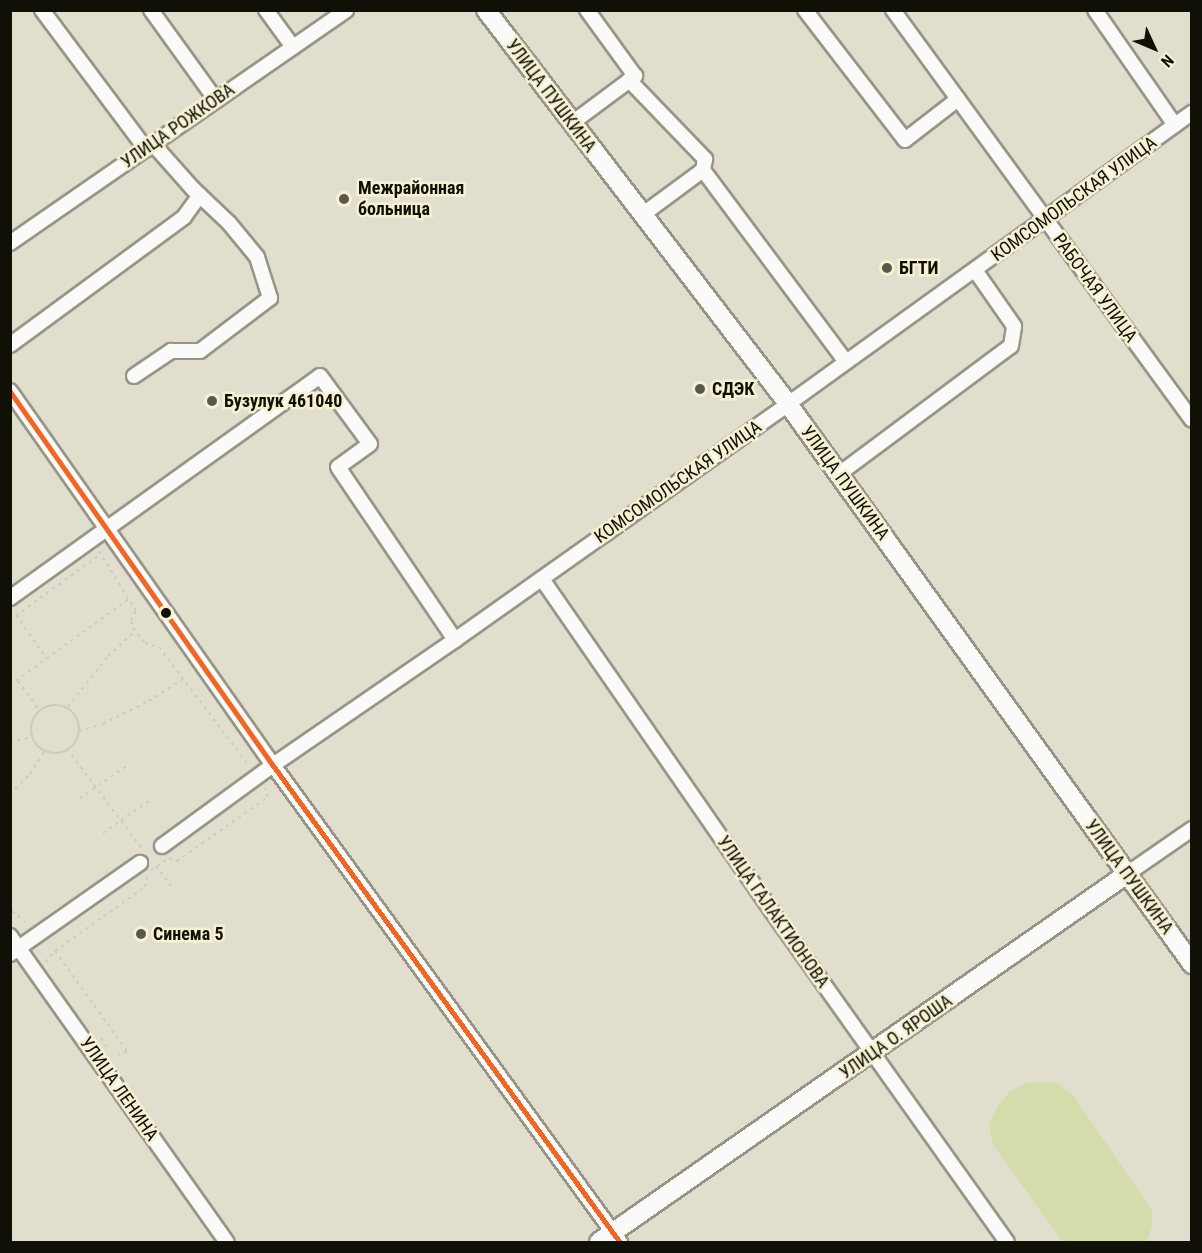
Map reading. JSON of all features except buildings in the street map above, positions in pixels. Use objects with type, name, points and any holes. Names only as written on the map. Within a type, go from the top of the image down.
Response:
[{"type":"main road","name":"УЛИЦА ПУШКИНА","points":[[486,10],[788,404],[1191,964]]},
{"type":"main road","name":"УЛИЦА О. ЯРОША","points":[[611,1239],[1127,874]]},
{"type":"street","points":[[42,10],[149,146],[229,223],[256,257],[270,298],[200,351],[171,351],[134,376]]},
{"type":"street","points":[[151,10],[216,100]]},
{"type":"street","points":[[266,10],[293,47]]},
{"type":"street","name":"УЛИЦА РОЖКОВА","points":[[10,243],[346,10]]},
{"type":"street","points":[[572,123],[635,76],[587,10]]},
{"type":"street","points":[[805,10],[905,140],[958,99]]},
{"type":"street","name":"РАБОЧАЯ УЛИЦА","points":[[893,10],[1191,420]]},
{"type":"street","points":[[1095,10],[1175,125]]},
{"type":"street","points":[[629,80],[705,159],[703,170],[642,215]]},
{"type":"street","name":"КОМСОМОЛЬСКАЯ УЛИЦА","points":[[162,846],[273,765],[455,640],[788,404],[1191,113]]},
{"type":"street","points":[[703,170],[846,362]]},
{"type":"street","points":[[10,345],[184,217],[200,195]]},
{"type":"street","points":[[839,474],[1011,346],[1014,326],[975,270]]},
{"type":"street","points":[[10,598],[320,376],[370,444],[338,467],[455,640]]},
{"type":"street","points":[[10,392],[611,1239]]},
{"type":"street","name":"УЛИЦА ГАЛАКТИОНОВА","points":[[542,579],[872,1054],[1007,1242]]},
{"type":"street","name":"УЛИЦА О. ЯРОША","points":[[1127,874],[1191,829]]},
{"type":"street","points":[[15,951],[147,860]]},
{"type":"street","name":"УЛИЦА ЛЕНИНА","points":[[10,936],[15,951],[227,1242]]},
{"type":"path","points":[[94,543],[136,611],[131,621],[135,631],[145,643],[159,647],[247,763]]},
{"type":"path","points":[[10,620],[101,554]]},
{"type":"path","points":[[10,678],[12,684],[129,599]]},
{"type":"path","points":[[16,615],[46,659]]},
{"type":"path","points":[[68,708],[108,656],[135,631]]},
{"type":"path","points":[[79,731],[103,724],[183,679]]},
{"type":"path","points":[[18,680],[39,710]]},
{"type":"path","points":[[53,704],[68,708],[77,720],[79,731],[75,741],[67,749],[56,753],[45,751],[32,738],[31,722],[39,710],[53,704]]},
{"type":"path","points":[[10,742],[32,738]]},
{"type":"path","points":[[67,749],[121,820],[147,860],[156,867],[171,886]]},
{"type":"path","points":[[10,794],[33,771],[45,751]]},
{"type":"path","points":[[80,798],[128,765]]},
{"type":"path","points":[[127,1051],[55,951],[145,887],[147,874],[156,867],[169,858],[177,861],[268,797],[263,784]]},
{"type":"path","points":[[103,833],[150,800]]},
{"type":"path","points":[[10,899],[12,911],[25,922]]},
{"type":"green space","points":[[1055,1082],[1072,1094],[1152,1210],[1152,1226],[1147,1242],[1063,1242],[993,1145],[989,1125],[998,1106],[1011,1090],[1028,1083]]},
{"type":"transit line","points":[[10,391],[273,765],[620,1242]]},
{"type":"place","name":"Межрайонная больница","points":[[344,199]]},
{"type":"place","name":"БГТИ","points":[[887,268]]},
{"type":"place","name":"СДЭК","points":[[700,389]]},
{"type":"place","name":"Бузулук 461040","points":[[212,401]]},
{"type":"place","name":"Синема 5","points":[[141,934]]}]
